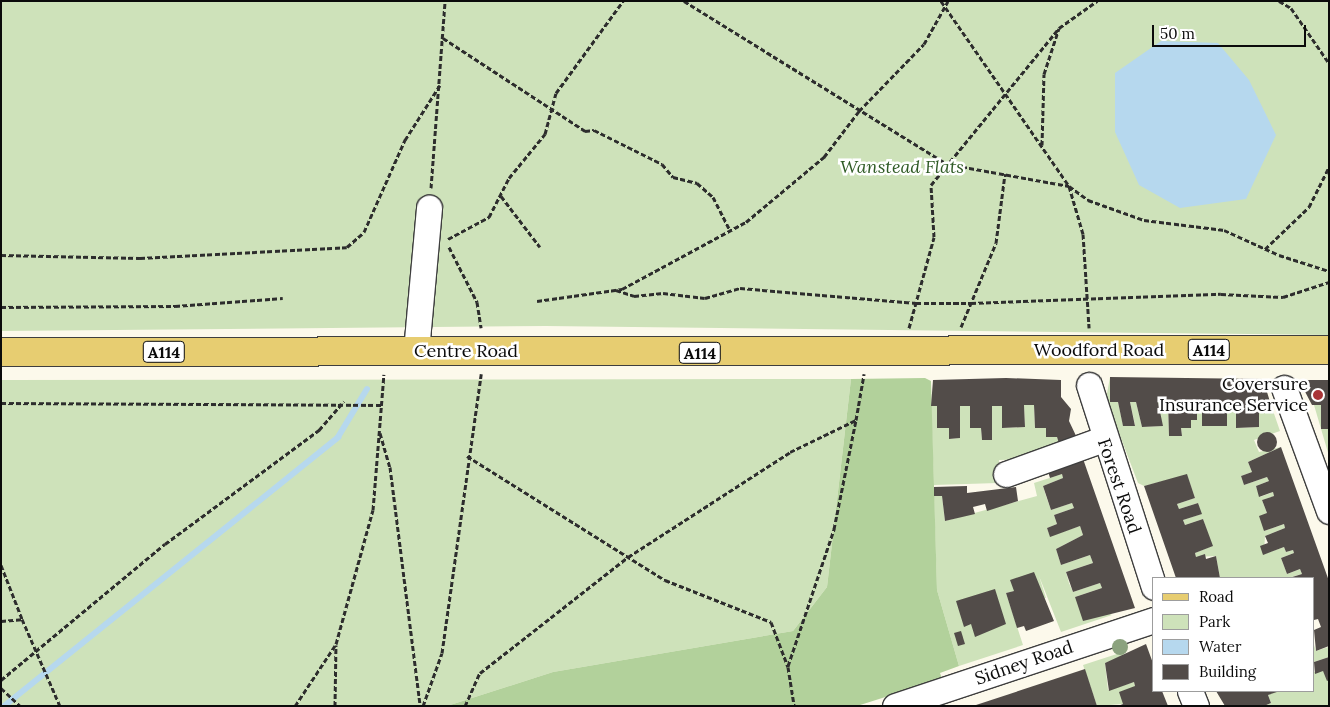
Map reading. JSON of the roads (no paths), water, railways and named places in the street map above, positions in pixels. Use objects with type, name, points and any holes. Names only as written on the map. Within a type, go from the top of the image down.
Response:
[{"type":"main road","name":"Woodford Road","points":[[918,351],[1329,350]]},
{"type":"main road","name":"Centre Road","points":[[1,352],[918,351]]},
{"type":"street","points":[[416,351],[429,208]]},
{"type":"street","name":"Forest Road","points":[[1089,385],[1103,439],[1152,580]]},
{"type":"street","points":[[1284,388],[1329,511]]},
{"type":"street","points":[[1006,474],[1103,439]]},
{"type":"street","name":"Sidney Road","points":[[894,706],[1152,621]]},
{"type":"street","points":[[1190,692],[1196,706]]},
{"type":"water","points":[[1161,41],[1218,43],[1249,80],[1276,135],[1246,199],[1180,208],[1139,185],[1115,132],[1115,73]]},
{"type":"waterway","points":[[4,706],[338,437],[367,389]]},
{"type":"place","name":"Coversure Insurance Service","points":[[1318,395]]},
{"type":"park label","name":"Wanstead Flats","points":[[902,167]]}]
